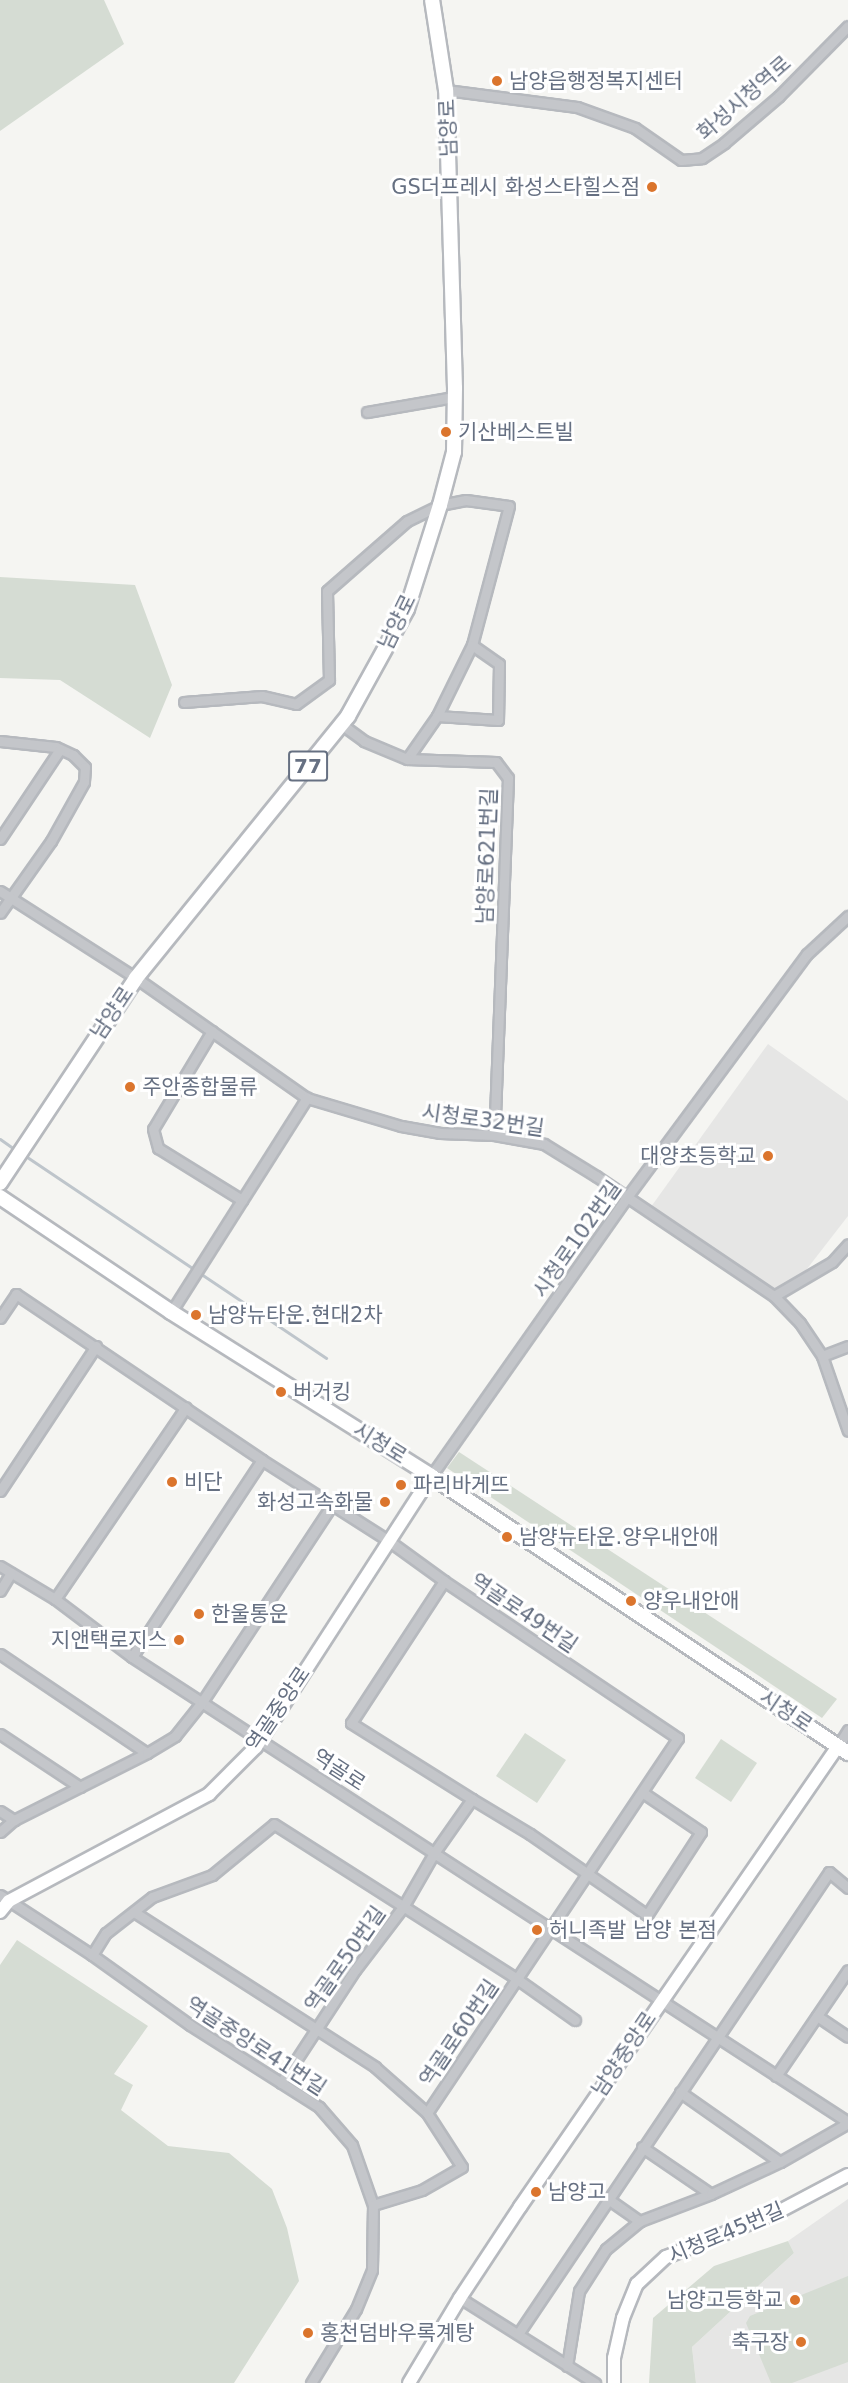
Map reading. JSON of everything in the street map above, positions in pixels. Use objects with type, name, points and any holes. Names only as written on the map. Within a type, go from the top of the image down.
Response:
[{"type":"main road","name":"남양로","points":[[3,1177],[135,978],[341,724],[407,609],[440,506],[454,452],[446,90],[432,0]]},
{"type":"main road","name":"시청로","points":[[0,1197],[171,1312],[431,1476],[843,1749]]},
{"type":"street","name":"화성시청역로","points":[[446,90],[577,107],[635,128],[681,160],[702,158],[724,143],[779,96],[848,26]]},
{"type":"street","points":[[367,412],[454,397]]},
{"type":"street","points":[[184,702],[262,696],[297,704],[329,680],[327,591],[407,521],[440,506],[466,500],[509,506],[472,645],[437,716],[407,759],[364,741],[341,724]]},
{"type":"street","points":[[437,716],[498,720],[499,664],[472,645]]},
{"type":"street","points":[[0,741],[60,749],[74,755],[85,767],[84,782],[51,841],[0,913]]},
{"type":"street","points":[[1,833],[60,749]]},
{"type":"street","name":"남양로621번길","points":[[407,759],[496,762],[508,778],[494,1135]]},
{"type":"street","name":"시청로32번길","points":[[0,891],[135,978],[307,1098],[401,1126],[440,1133],[494,1135],[544,1144],[774,1296],[800,1323],[822,1356],[848,1431]]},
{"type":"street","name":"시청로102번길","points":[[431,1476],[627,1197],[807,954],[848,916]]},
{"type":"street","points":[[212,1031],[153,1129],[158,1148],[242,1200]]},
{"type":"street","points":[[171,1312],[307,1098]]},
{"type":"street","points":[[774,1296],[832,1262],[848,1244]]},
{"type":"street","points":[[0,1318],[16,1294],[262,1460],[389,1541],[444,1581]]},
{"type":"street","points":[[0,1491],[96,1346]]},
{"type":"street","points":[[822,1356],[848,1346]]},
{"type":"street","points":[[55,1599],[186,1407]]},
{"type":"street","points":[[132,1657],[262,1460]]},
{"type":"street","name":"역골중앙로","points":[[0,1912],[5,1898],[209,1794],[260,1740],[431,1476]]},
{"type":"street","points":[[0,1832],[14,1820],[147,1753],[175,1736],[202,1702],[332,1505]]},
{"type":"street","name":"역골로","points":[[0,1566],[55,1599],[132,1657],[848,2122]]},
{"type":"street","points":[[0,1591],[11,1574]]},
{"type":"street","name":"역골로49번길","points":[[472,1798],[351,1723],[444,1581],[678,1738],[588,1876],[550,1929]]},
{"type":"street","points":[[0,1654],[147,1753]]},
{"type":"street","name":"남양중앙로","points":[[409,2383],[460,2298],[660,2000],[843,1749],[848,1730]]},
{"type":"street","points":[[0,1734],[80,1787]]},
{"type":"street","points":[[434,1853],[472,1798],[530,1834],[646,1915],[701,1832],[642,1792]]},
{"type":"street","points":[[0,1811],[14,1820]]},
{"type":"street","points":[[92,1955],[106,1933],[152,1897],[212,1875],[274,1824],[517,1979],[576,2020]]},
{"type":"street","name":"역골로50번길","points":[[282,2083],[355,1970],[403,1907],[434,1853]]},
{"type":"street","points":[[518,2334],[829,1872],[848,1888]]},
{"type":"street","name":"역골중앙로41번길","points":[[5,1898],[92,1955],[190,2025],[319,2107],[352,2145],[373,2205],[372,2270],[356,2309],[311,2383]]},
{"type":"street","points":[[134,1912],[319,2028],[375,2067],[427,2113]]},
{"type":"street","name":"역골로60번길","points":[[373,2205],[422,2190],[462,2167],[427,2113],[550,1929]]},
{"type":"street","points":[[776,2076],[848,1970]]},
{"type":"street","points":[[817,2016],[848,2037]]},
{"type":"street","points":[[680,2092],[780,2162]]},
{"type":"street","points":[[567,2366],[579,2291],[606,2249],[640,2221],[711,2194],[780,2162],[848,2122]]},
{"type":"street","points":[[642,2147],[711,2194]]},
{"type":"street","name":"시청로45번길","points":[[614,2383],[614,2358],[623,2318],[637,2284],[666,2257],[778,2212],[848,2175]]},
{"type":"street","points":[[608,2199],[640,2221]]},
{"type":"street","points":[[460,2298],[595,2383]]},
{"type":"shaded area","points":[[0,0],[104,0],[124,44],[0,131]]},
{"type":"shaded area","points":[[0,577],[135,585],[172,685],[150,738],[60,680],[0,678]]},
{"type":"shaded area","name":"대양초등학교","points":[[768,1044],[848,1101],[848,1216],[786,1296],[648,1211]]},
{"type":"shaded area","points":[[459,1452],[837,1699],[822,1718],[447,1468]]},
{"type":"shaded area","points":[[525,1733],[566,1760],[537,1803],[496,1776]]},
{"type":"shaded area","points":[[721,1739],[757,1763],[731,1802],[695,1778]]},
{"type":"shaded area","points":[[17,1940],[148,2026],[114,2074],[133,2085],[121,2110],[168,2146],[229,2153],[272,2189],[287,2228],[299,2281],[234,2383],[0,2383],[0,1965]]},
{"type":"shaded area","name":"남양고등학교","points":[[848,2199],[848,2383],[696,2383],[692,2347],[794,2253],[788,2241]]},
{"type":"shaded area","points":[[788,2241],[794,2253],[692,2347],[696,2383],[649,2383],[653,2318],[714,2266]]},
{"type":"shaded area","name":"축구장","points":[[848,2276],[848,2362],[792,2383],[771,2383],[746,2323],[750,2316]]},
{"type":"waterway","points":[[0,1139],[16,1150]]},
{"type":"waterway","points":[[24,1155],[326,1358]]},
{"type":"place","name":"남양읍행정복지센터","points":[[497,81]]},
{"type":"place","name":"GS더프레시 화성스타힐스점","points":[[652,187]]},
{"type":"place","name":"기산베스트빌","points":[[446,432]]},
{"type":"place","name":"주안종합물류","points":[[130,1087]]},
{"type":"place","name":"대양초등학교","points":[[768,1156]]},
{"type":"place","name":"남양뉴타운.현대2차","points":[[196,1315]]},
{"type":"place","name":"버거킹","points":[[281,1392]]},
{"type":"place","name":"비단","points":[[172,1482]]},
{"type":"place","name":"파리바게뜨","points":[[401,1485]]},
{"type":"place","name":"화성고속화물","points":[[385,1502]]},
{"type":"place","name":"남양뉴타운.양우내안애","points":[[507,1537]]},
{"type":"place","name":"양우내안애","points":[[631,1601]]},
{"type":"place","name":"한울통운","points":[[199,1614]]},
{"type":"place","name":"지앤택로지스","points":[[179,1640]]},
{"type":"place","name":"허니족발 남양 본점","points":[[537,1930]]},
{"type":"place","name":"남양고","points":[[536,2192]]},
{"type":"place","name":"남양고등학교","points":[[795,2300]]},
{"type":"place","name":"홍천덤바우록계탕","points":[[308,2333]]},
{"type":"place","name":"축구장","points":[[801,2342]]}]
